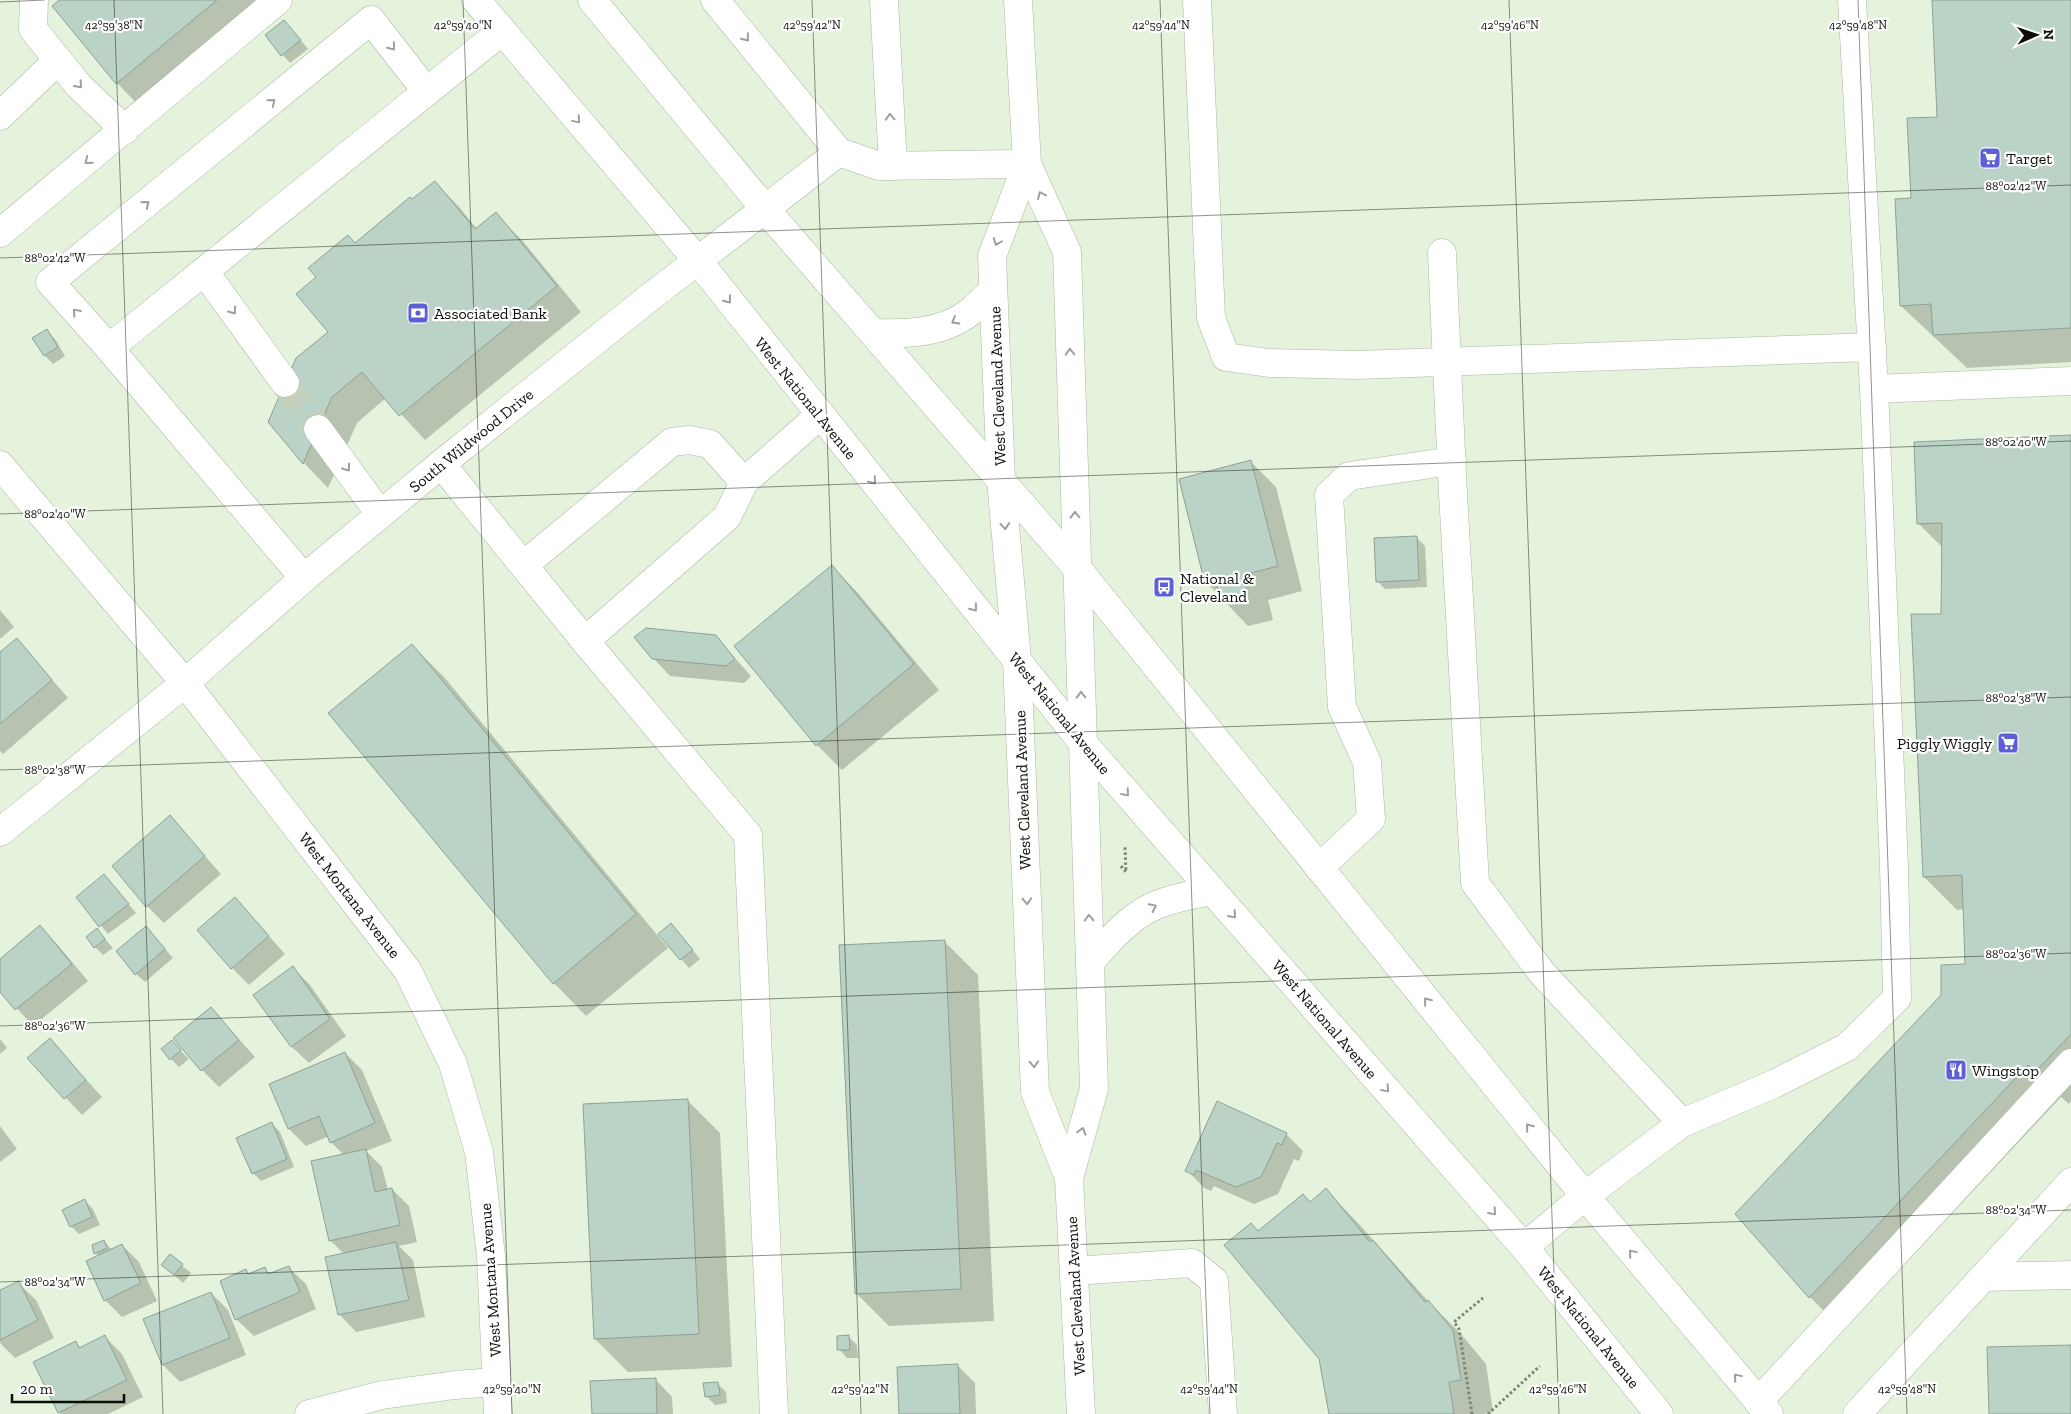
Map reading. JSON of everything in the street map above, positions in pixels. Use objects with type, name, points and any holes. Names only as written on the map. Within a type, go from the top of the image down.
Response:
[{"type":"main road","points":[[34,0],[33,29],[79,86],[125,130]]},
{"type":"main road","points":[[0,233],[278,0]]},
{"type":"main road","name":"West National Avenue","points":[[476,0],[698,261],[1083,743],[1524,1247],[1659,1414]]},
{"type":"main road","points":[[592,0],[766,210],[1077,568],[1585,1196],[1764,1408],[2071,1063]]},
{"type":"main road","points":[[715,0],[839,152],[880,166],[1027,164]]},
{"type":"main road","points":[[884,0],[893,166]]},
{"type":"main road","name":"West Cleveland Avenue","points":[[1018,0],[1027,164],[1067,252],[1094,1089],[1069,1178]]},
{"type":"main road","points":[[1197,0],[1211,318],[1226,357],[1269,363],[1328,364],[1446,362],[1872,347]]},
{"type":"main road","points":[[1524,1247],[1585,1196],[1682,1123],[1774,1084],[1847,1047],[1897,998],[1894,866],[1874,390],[1852,0]]},
{"type":"main road","points":[[304,578],[50,282],[372,20],[427,92]]},
{"type":"main road","points":[[108,348],[502,31]]},
{"type":"main road","points":[[0,116],[58,60]]},
{"type":"main road","name":"South Wildwood Drive","points":[[0,832],[185,682],[304,578],[441,464],[839,152]]},
{"type":"main road","name":"West Cleveland Avenue","points":[[1027,164],[992,256],[1001,480],[1017,660],[1035,1092],[1069,1178],[1082,1414]]},
{"type":"main road","points":[[1442,253],[1446,362],[1475,883],[1542,973],[1682,1123]]},
{"type":"main road","points":[[204,271],[285,383]]},
{"type":"main road","points":[[873,333],[911,334],[948,325],[969,313],[993,290]]},
{"type":"main road","points":[[1874,390],[2071,381]]},
{"type":"main road","points":[[585,641],[727,517],[744,482],[820,415]]},
{"type":"main road","points":[[318,429],[380,514]]},
{"type":"main road","points":[[524,565],[672,442],[689,440],[710,444],[744,482]]},
{"type":"main road","points":[[1319,868],[1371,819],[1367,762],[1342,707],[1329,495],[1349,476],[1452,461]]},
{"type":"main road","points":[[441,464],[585,641],[748,835],[774,1414]]},
{"type":"main road","name":"West Montana Avenue","points":[[0,465],[185,682],[408,971],[453,1064],[479,1152],[491,1256],[498,1414]]},
{"type":"main road","points":[[1090,962],[1120,930],[1150,907],[1181,897],[1212,891]]},
{"type":"main road","points":[[1856,1414],[2071,1182]]},
{"type":"main road","points":[[1074,1271],[1192,1263],[1214,1281],[1223,1414]]},
{"type":"main road","points":[[1983,1278],[2071,1275]]},
{"type":"main road","points":[[309,1414],[382,1395],[455,1385],[496,1382]]},
{"type":"path","points":[[1472,1414],[1459,1329],[1454,1322],[1484,1298]]},
{"type":"path","points":[[1488,1414],[1540,1366]]},
{"type":"building","points":[[59,0],[217,0],[116,84],[52,6]]},
{"type":"building","name":"Target","points":[[1932,0],[2071,0],[2071,328],[1933,335],[1931,304],[1900,306],[1895,199],[1911,198],[1907,118],[1937,117]]},
{"type":"building","points":[[284,20],[301,40],[281,56],[265,35]]},
{"type":"building","name":"Associated Bank","points":[[435,181],[475,229],[496,212],[557,286],[399,416],[362,372],[332,397],[303,464],[268,422],[296,358],[328,332],[296,294],[316,277],[308,268],[348,235],[355,243],[410,197],[412,199]]},
{"type":"building","points":[[47,329],[58,347],[44,356],[32,338]]},
{"type":"building","points":[[2071,435],[2071,1034],[2035,1072],[2028,1065],[1809,1298],[1735,1214],[1941,995],[1941,965],[1965,964],[1962,875],[1923,877],[1911,614],[1941,614],[1942,523],[1917,524],[1914,442]]},
{"type":"building","points":[[1251,460],[1278,566],[1243,575],[1248,595],[1221,601],[1216,581],[1205,584],[1179,479]]},
{"type":"building","points":[[1417,536],[1419,580],[1376,582],[1374,538]]},
{"type":"building","points":[[832,565],[914,664],[816,746],[734,646]]},
{"type":"building","points":[[646,628],[716,635],[735,659],[726,666],[652,659],[634,637]]},
{"type":"building","points":[[17,638],[52,680],[0,724],[0,652]]},
{"type":"building","points":[[412,644],[636,914],[553,984],[328,713]]},
{"type":"building","points":[[170,815],[205,856],[146,907],[112,866]]},
{"type":"building","points":[[104,874],[129,904],[99,927],[76,897]]},
{"type":"building","points":[[235,897],[269,936],[231,969],[197,930]]},
{"type":"building","points":[[671,923],[693,950],[680,960],[658,934]]},
{"type":"building","points":[[40,925],[72,964],[15,1010],[0,992],[0,959]]},
{"type":"building","points":[[146,926],[165,949],[135,975],[116,951]]},
{"type":"building","points":[[97,928],[105,939],[94,948],[86,937]]},
{"type":"building","points":[[945,940],[961,1289],[855,1294],[839,945]]},
{"type":"building","points":[[293,966],[330,1019],[291,1047],[253,995]]},
{"type":"building","points":[[211,1007],[239,1040],[201,1071],[173,1038]]},
{"type":"building","points":[[50,1038],[86,1080],[64,1099],[27,1058]]},
{"type":"building","points":[[172,1040],[181,1050],[170,1060],[161,1049]]},
{"type":"building","points":[[345,1052],[375,1123],[330,1143],[319,1116],[288,1129],[269,1084]]},
{"type":"building","points":[[688,1099],[699,1334],[594,1339],[583,1104]]},
{"type":"building","points":[[1217,1101],[1287,1133],[1282,1145],[1277,1143],[1261,1177],[1236,1187],[1196,1170],[1194,1175],[1185,1171]]},
{"type":"building","points":[[272,1122],[287,1159],[252,1174],[236,1138]]},
{"type":"building","points":[[366,1149],[375,1192],[392,1188],[400,1225],[329,1241],[311,1161]]},
{"type":"building","points":[[1326,1188],[1370,1242],[1373,1240],[1425,1302],[1428,1300],[1453,1330],[1461,1380],[1449,1382],[1454,1414],[1329,1414],[1319,1359],[1224,1245],[1251,1223],[1258,1231],[1303,1194],[1310,1202]]},
{"type":"building","points":[[85,1199],[92,1217],[70,1227],[62,1210]]},
{"type":"building","points":[[104,1240],[107,1248],[94,1254],[92,1245]]},
{"type":"building","points":[[396,1242],[409,1300],[338,1315],[325,1257]]},
{"type":"building","points":[[122,1244],[141,1283],[104,1301],[86,1261]]},
{"type":"building","points":[[170,1254],[183,1264],[174,1275],[161,1265]]},
{"type":"building","points":[[289,1266],[300,1292],[235,1320],[220,1281],[246,1269],[248,1274],[265,1267],[268,1274]]},
{"type":"building","points":[[19,1281],[38,1320],[0,1340],[0,1290]]},
{"type":"building","points":[[211,1292],[230,1338],[162,1365],[143,1319]]},
{"type":"building","points":[[105,1335],[127,1380],[58,1413],[33,1362],[76,1341],[79,1348]]},
{"type":"building","points":[[849,1335],[850,1350],[837,1350],[837,1336]]},
{"type":"building","points":[[2071,1345],[2071,1414],[1989,1414],[1987,1347]]},
{"type":"building","points":[[958,1364],[960,1414],[899,1414],[897,1367]]},
{"type":"building","points":[[656,1378],[657,1414],[592,1414],[590,1381]]},
{"type":"building","points":[[718,1382],[720,1395],[705,1397],[703,1383]]},
{"type":"tunnel","points":[[285,383],[318,429]]},
{"type":"place","name":"Target","points":[[1990,158]]},
{"type":"place","name":"Associated Bank","points":[[418,313]]},
{"type":"place","name":"National & Cleveland","points":[[1164,587]]},
{"type":"place","name":"Piggly Wiggly","points":[[2008,743]]},
{"type":"place","name":"Wingstop","points":[[1956,1070]]}]
